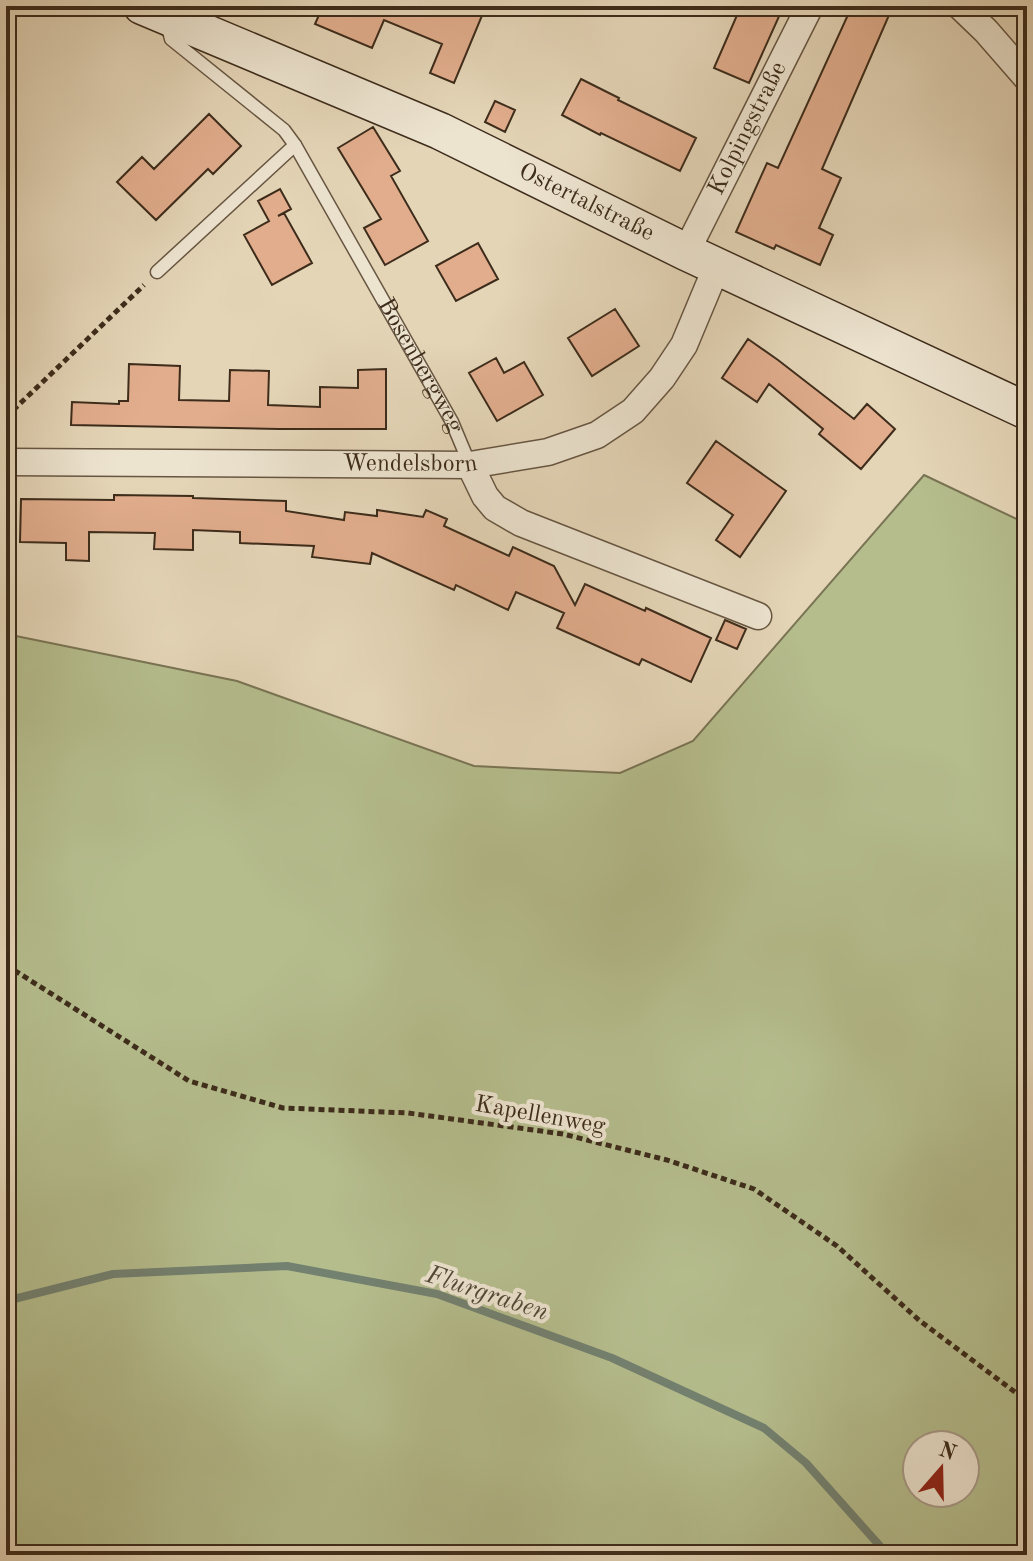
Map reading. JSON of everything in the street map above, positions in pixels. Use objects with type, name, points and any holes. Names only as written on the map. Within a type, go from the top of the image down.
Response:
[{"type":"street","name":"Kolpingstraße","points":[[702,259],[810,6]]},
{"type":"street","points":[[960,6],[1027,78]]},
{"type":"street","name":"Ostertalstraße","points":[[155,11],[440,131],[702,259],[1027,411]]},
{"type":"street","name":"Wendelsborn","points":[[6,462],[470,465],[548,452],[597,435],[633,411],[662,378],[684,345],[702,259]]},
{"type":"street","name":"Bosenbergweg","points":[[470,465],[485,496],[495,508],[521,523],[758,616]]},
{"type":"lane","name":"Bosenbergweg","points":[[155,11],[167,25],[171,39],[284,130],[295,145],[452,422],[470,465]]},
{"type":"lane","points":[[157,272],[295,145]]},
{"type":"path","points":[[6,417],[157,272]]},
{"type":"path","name":"Kapellenweg","points":[[6,965],[189,1081],[283,1108],[408,1113],[563,1134],[667,1160],[754,1189],[837,1246],[920,1321],[1027,1401]]},
{"type":"path","points":[[1022,1555],[1027,1548]]},
{"type":"green space","points":[[924,475],[1027,524],[1027,1555],[6,1555],[6,634],[237,681],[474,766],[620,773],[693,741]]},
{"type":"building","points":[[323,6],[486,6],[454,83],[430,73],[442,44],[384,20],[372,48],[315,24]]},
{"type":"building","points":[[741,6],[769,6],[781,12],[749,83],[714,68]]},
{"type":"building","points":[[852,6],[893,6],[822,169],[841,178],[819,228],[833,235],[820,265],[776,245],[774,249],[736,232],[767,163],[778,168]]},
{"type":"building","points":[[581,79],[696,138],[680,171],[562,115]]},
{"type":"building","points":[[495,101],[515,110],[505,132],[485,122]]},
{"type":"building","points":[[209,114],[241,146],[213,174],[208,169],[156,220],[117,182],[142,157],[154,169]]},
{"type":"building","points":[[373,127],[400,171],[391,176],[428,241],[385,265],[364,228],[381,219],[338,148]]},
{"type":"building","points":[[280,189],[291,209],[278,216],[284,213],[312,263],[272,285],[244,235],[269,221],[258,201]]},
{"type":"building","points":[[478,243],[498,279],[456,301],[436,266]]},
{"type":"building","points":[[615,309],[639,346],[592,376],[568,338]]},
{"type":"building","points":[[748,339],[854,419],[867,404],[895,429],[861,469],[819,434],[823,429],[769,384],[757,402],[722,378]]},
{"type":"building","points":[[496,358],[504,373],[524,362],[543,395],[497,421],[469,373]]},
{"type":"building","points":[[129,364],[180,366],[179,400],[229,401],[230,370],[269,371],[268,405],[320,407],[320,387],[358,388],[358,370],[386,369],[386,429],[71,425],[72,402],[119,404],[119,401],[128,401]]},
{"type":"building","points":[[716,441],[786,491],[740,557],[716,540],[733,515],[687,483]]},
{"type":"building","points":[[114,495],[286,501],[286,511],[344,520],[345,512],[377,516],[377,510],[423,517],[426,510],[447,519],[444,526],[509,556],[513,547],[554,566],[575,605],[585,584],[711,638],[691,682],[642,659],[639,665],[557,628],[564,613],[516,592],[508,610],[456,585],[454,590],[372,553],[370,564],[312,557],[314,546],[240,543],[240,532],[193,530],[193,550],[154,549],[155,533],[89,532],[89,561],[66,560],[66,543],[20,542],[21,499],[114,500]]},
{"type":"building","points":[[725,620],[746,629],[737,649],[716,640]]},
{"type":"waterway","name":"Flurgraben","points":[[6,1301],[113,1274],[287,1266],[437,1294],[612,1358],[764,1428],[806,1463],[888,1555]]}]
